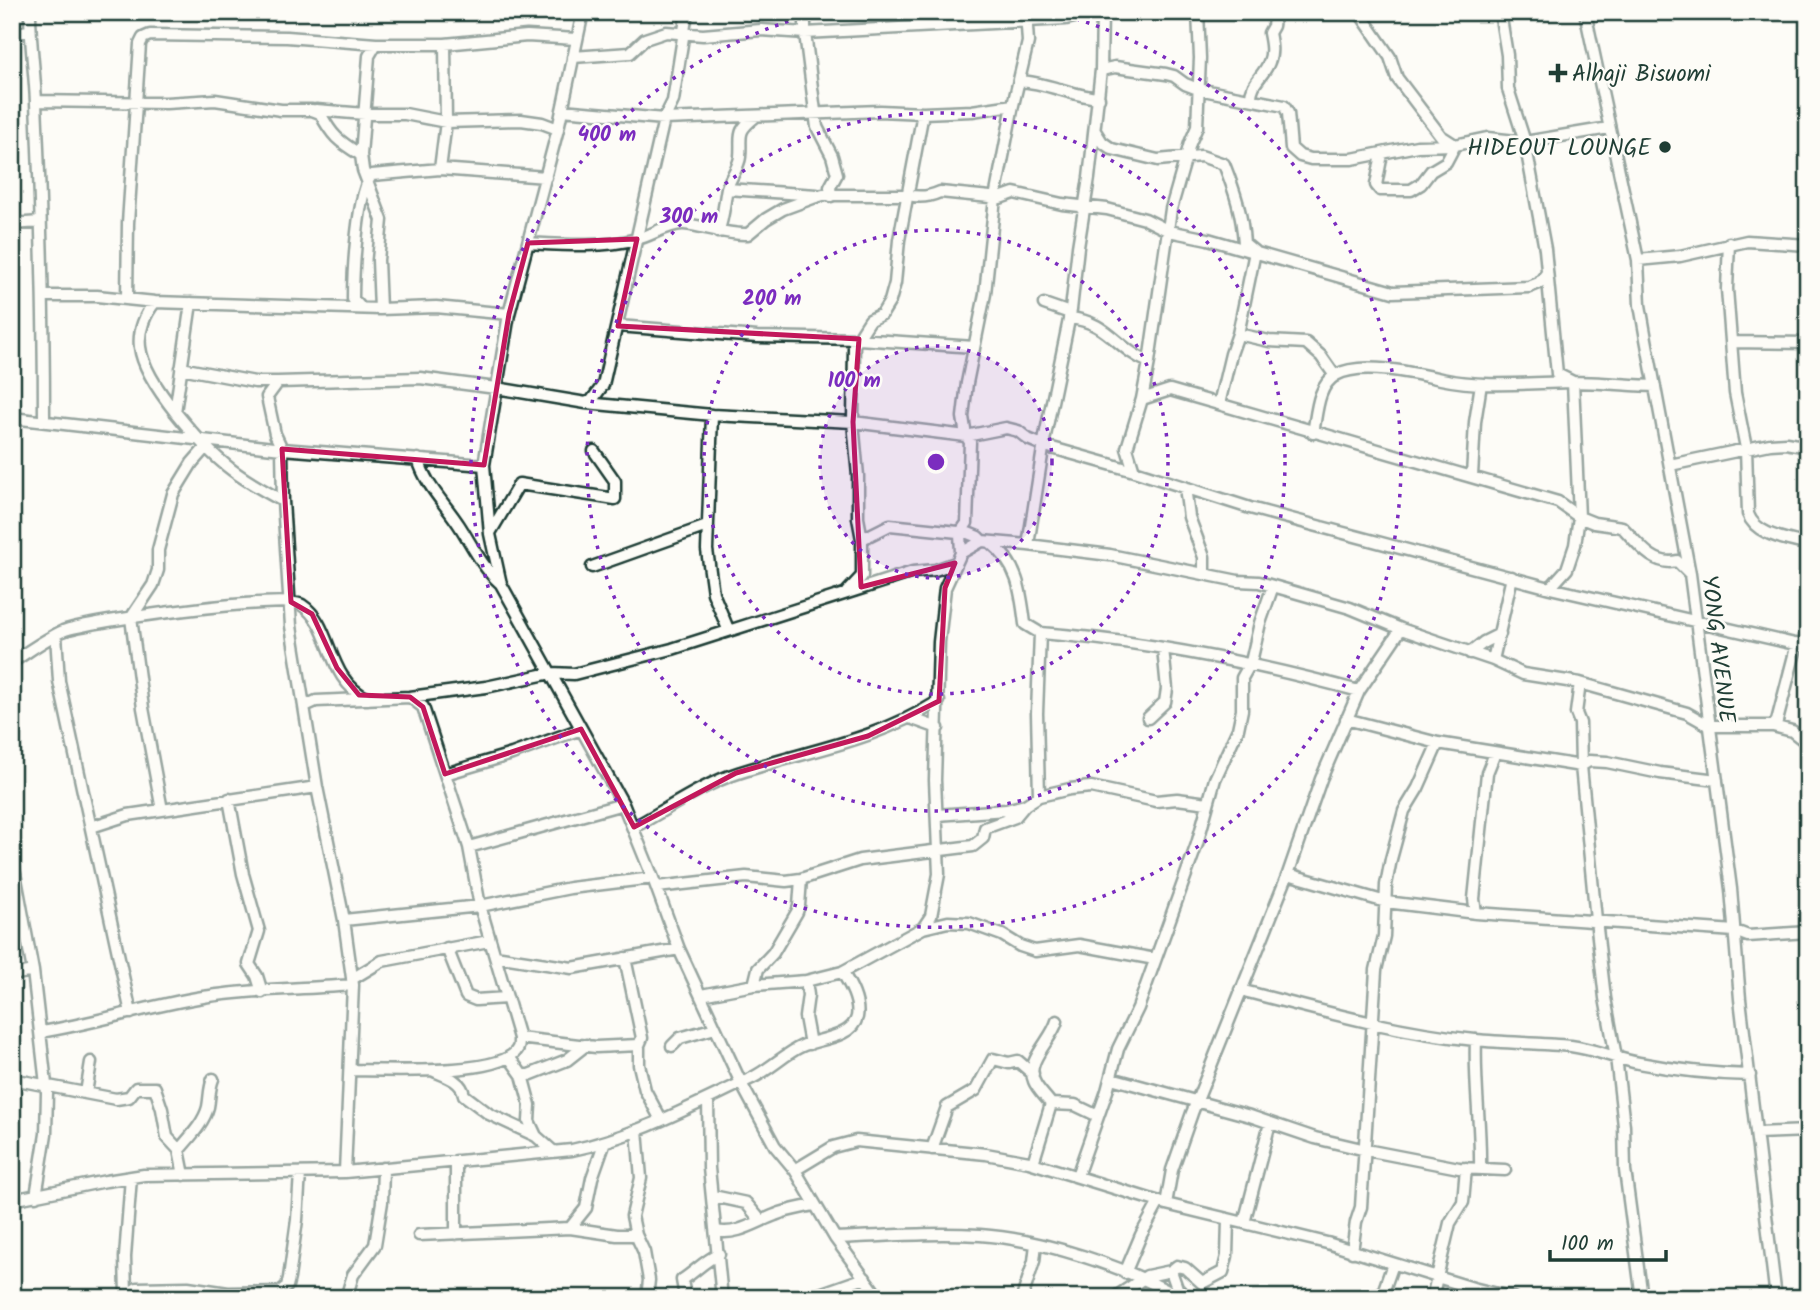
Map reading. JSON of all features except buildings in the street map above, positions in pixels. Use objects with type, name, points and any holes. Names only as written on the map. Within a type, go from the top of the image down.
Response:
[{"type":"street","points":[[30,12],[44,296],[44,420]]},
{"type":"street","points":[[583,12],[558,129],[509,314],[484,465],[490,534],[501,584],[623,804],[679,949],[741,1083],[775,1146],[795,1170],[835,1238],[879,1298]]},
{"type":"street","points":[[586,403],[592,400],[603,385],[664,119],[673,101],[687,12]]},
{"type":"street","points":[[805,12],[805,33],[817,127],[832,156],[837,174],[827,195]]},
{"type":"street","points":[[573,57],[630,53],[645,39],[666,32],[703,35],[761,30],[805,33],[1026,16],[1066,19],[1096,12]]},
{"type":"street","points":[[1028,545],[1070,316],[1099,98],[1102,12]]},
{"type":"street","points":[[1134,471],[1127,448],[1142,399],[1149,362],[1171,209],[1197,127],[1198,12]]},
{"type":"street","points":[[1251,99],[1258,78],[1269,63],[1272,47],[1269,33],[1275,12]]},
{"type":"street","points":[[1359,12],[1390,57],[1397,78],[1441,136],[1455,145]]},
{"type":"street","points":[[1500,12],[1507,55],[1508,89],[1525,142],[1545,249],[1557,374],[1573,382]]},
{"type":"street","name":"YONG AVENUE","points":[[1585,12],[1638,260],[1640,305],[1690,575],[1735,931],[1740,999],[1776,1298]]},
{"type":"street","points":[[923,928],[936,901],[939,874],[935,780],[939,642],[945,588],[961,552],[960,533],[967,523],[970,442],[963,417],[985,294],[995,198],[1028,42],[1026,16]]},
{"type":"street","points":[[12,33],[30,31]]},
{"type":"street","points":[[127,299],[128,223],[140,44],[143,38],[150,35],[287,37],[376,44],[445,44],[527,36],[576,39]]},
{"type":"street","points":[[359,42],[369,56]]},
{"type":"street","points":[[376,44],[369,56],[361,155],[363,170],[382,219],[378,267],[380,309]]},
{"type":"street","points":[[440,169],[446,122],[445,44]]},
{"type":"street","points":[[1101,71],[1115,67],[1166,74],[1198,89],[1284,106],[1291,148],[1300,156],[1311,159],[1352,159],[1417,146],[1455,145],[1488,138],[1525,142],[1609,128]]},
{"type":"street","points":[[1019,81],[1039,83],[1085,97],[1099,98]]},
{"type":"street","points":[[36,101],[137,103],[215,100],[281,110],[405,114],[446,122],[520,120],[542,123],[558,129]]},
{"type":"street","points":[[562,110],[664,119],[880,111],[923,113],[972,111],[1013,105]]},
{"type":"street","points":[[312,110],[320,113],[324,124],[341,143],[361,155]]},
{"type":"street","points":[[847,592],[862,576],[858,463],[853,422],[854,345],[870,320],[882,314],[890,301],[923,113]]},
{"type":"street","points":[[718,232],[724,217],[727,188],[740,158],[738,144],[741,133],[754,117]]},
{"type":"street","points":[[1095,131],[1102,142],[1112,149],[1158,160],[1201,156],[1224,164],[1240,207],[1244,243],[1255,253]]},
{"type":"street","points":[[1382,154],[1376,184],[1380,190],[1410,190],[1421,184],[1431,171],[1446,162],[1455,145]]},
{"type":"street","points":[[360,308],[353,299],[353,280],[361,202],[367,180],[372,175],[440,169],[546,177]]},
{"type":"street","points":[[727,188],[827,195],[917,197],[940,192],[995,198],[1014,193],[1145,219],[1169,231],[1393,292],[1529,287],[1548,300]]},
{"type":"street","points":[[528,243],[596,244],[637,239],[681,224],[718,232],[748,234],[783,209],[827,195]]},
{"type":"street","points":[[12,223],[40,222]]},
{"type":"street","points":[[1638,260],[1680,256],[1728,243],[1755,241],[1808,245]]},
{"type":"street","points":[[1728,243],[1727,289],[1735,393],[1746,448],[1748,514],[1751,522],[1775,536],[1808,545]]},
{"type":"street","points":[[1219,404],[1238,334],[1255,253]]},
{"type":"street","points":[[1529,287],[1539,282],[1546,274]]},
{"type":"street","points":[[44,296],[380,309],[436,307],[509,314]]},
{"type":"street","points":[[155,302],[145,318],[140,348],[144,363],[175,412],[202,443],[232,470],[283,501]]},
{"type":"street","points":[[175,412],[191,303]]},
{"type":"street","points":[[1044,304],[1103,329],[1129,354],[1149,362]]},
{"type":"street","points":[[618,326],[757,337],[859,338],[974,347]]},
{"type":"street","points":[[1238,334],[1269,341],[1306,343],[1321,356],[1335,376]]},
{"type":"street","points":[[1731,342],[1808,343]]},
{"type":"street","points":[[1313,433],[1325,385],[1335,376],[1353,368],[1416,372],[1442,379],[1481,384],[1573,382],[1655,386]]},
{"type":"street","points":[[181,369],[255,382],[420,378],[586,403],[712,415],[853,422],[967,436],[1006,428],[1018,431],[1028,439],[1045,446],[1106,462],[1250,508],[1550,588],[1802,645],[1773,726]]},
{"type":"street","points":[[278,382],[267,397],[275,433],[282,449],[291,626],[317,788],[344,920],[352,982],[345,1172]]},
{"type":"street","points":[[1550,588],[1567,569],[1575,545],[1579,517],[1573,382]]},
{"type":"street","points":[[1472,476],[1475,422],[1481,384]]},
{"type":"street","points":[[1142,399],[1170,390],[1558,502],[1579,517],[1594,523],[1622,527],[1652,557],[1663,562],[1677,561],[1690,575]]},
{"type":"street","points":[[712,415],[706,526],[713,593],[728,629]]},
{"type":"street","points":[[12,418],[44,420],[202,443],[484,465]]},
{"type":"street","points":[[162,810],[143,708],[131,618],[153,585],[158,570],[158,550],[173,494],[202,443]]},
{"type":"street","points":[[1670,465],[1778,443],[1808,447]]},
{"type":"street","points":[[1106,462],[1127,448]]},
{"type":"street","points":[[490,534],[519,484],[615,499],[615,481],[594,451]]},
{"type":"street","points":[[418,459],[433,492],[456,521],[489,573],[501,584]]},
{"type":"street","points":[[1185,487],[1189,517],[1204,556],[1204,574]]},
{"type":"street","points":[[592,567],[706,526]]},
{"type":"street","points":[[862,539],[890,526],[978,537],[1003,553],[1020,588],[1025,624],[1040,634],[1118,640],[1163,648],[1308,677],[1359,691]]},
{"type":"street","points":[[961,552],[986,542],[1028,545],[1110,555],[1238,581],[1259,582],[1350,608],[1401,629],[1493,660],[1523,674],[1580,682],[1687,713],[1710,726],[1773,726],[1792,731],[1806,742]]},
{"type":"street","points":[[305,706],[316,701],[410,697],[486,687],[551,673],[573,674],[673,649],[847,592],[913,572],[935,570],[955,563]]},
{"type":"street","points":[[862,576],[874,584]]},
{"type":"street","points":[[1493,660],[1513,577]]},
{"type":"street","points":[[1077,1176],[1118,1049],[1133,1019],[1197,844],[1215,779],[1238,729],[1242,710],[1242,678],[1250,665],[1273,586]]},
{"type":"street","points":[[12,662],[63,631],[94,623],[249,604],[291,602],[302,605],[312,614],[342,675],[349,685],[368,699]]},
{"type":"street","points":[[1125,1273],[1141,1234],[1162,1203],[1197,1101],[1288,874],[1321,779],[1346,719],[1359,691],[1401,629]]},
{"type":"street","points":[[1039,796],[1037,713],[1040,634]]},
{"type":"street","points":[[1470,653],[1500,634]]},
{"type":"street","points":[[56,635],[59,681],[131,1013]]},
{"type":"street","points":[[1148,718],[1165,702],[1167,689],[1163,648]]},
{"type":"street","points":[[1580,682],[1576,713],[1580,723],[1581,766],[1596,920],[1605,998],[1616,1057],[1624,1126],[1625,1170],[1642,1298]]},
{"type":"street","points":[[350,1070],[459,1070],[499,1062],[518,1048],[519,1038],[480,906],[470,847],[423,707],[410,697]]},
{"type":"street","points":[[634,827],[736,773],[867,736],[910,718],[939,701]]},
{"type":"street","points":[[910,718],[938,727]]},
{"type":"street","points":[[1346,719],[1438,743],[1481,751],[1581,766],[1589,761],[1607,762],[1660,773],[1717,780]]},
{"type":"street","points":[[445,775],[581,729]]},
{"type":"street","points":[[1352,1251],[1361,1207],[1376,970],[1384,936],[1391,859],[1404,811],[1418,788],[1438,743]]},
{"type":"street","points":[[1481,751],[1487,773]]},
{"type":"street","points":[[1476,913],[1474,899],[1487,773],[1495,753]]},
{"type":"street","points":[[344,920],[480,906],[570,888],[746,877],[801,880],[860,860],[974,846],[983,838],[985,828],[1015,817],[1025,805],[1039,796],[1070,789],[1091,787],[1156,800],[1177,799],[1208,803]]},
{"type":"street","points":[[90,827],[128,815],[317,788]]},
{"type":"street","points":[[229,799],[243,874],[259,931],[249,964],[257,975],[261,992]]},
{"type":"street","points":[[470,847],[623,804]]},
{"type":"street","points":[[937,815],[985,813],[1025,805]]},
{"type":"street","points":[[12,857],[33,971],[46,1085],[46,1134],[36,1196]]},
{"type":"street","points":[[1288,874],[1386,902],[1476,913],[1735,931],[1748,936],[1808,932]]},
{"type":"street","points":[[754,985],[758,970],[773,953],[797,912],[801,880]]},
{"type":"street","points":[[701,995],[754,985],[806,981],[842,972],[923,928],[948,922],[969,923],[1035,951],[1079,945],[1155,958]]},
{"type":"street","points":[[41,1032],[206,996],[352,982],[382,961],[489,941]]},
{"type":"street","points":[[447,948],[466,996],[476,1000],[506,998]]},
{"type":"street","points":[[495,956],[572,968],[679,949]]},
{"type":"street","points":[[625,958],[642,1038],[639,1045],[639,1066],[645,1090],[661,1119]]},
{"type":"street","points":[[12,975],[33,971]]},
{"type":"street","points":[[12,1200],[131,1177],[345,1172],[554,1152],[604,1144],[708,1099],[765,1071],[801,1046],[831,1039],[851,1026],[857,1018],[855,998],[842,972]]},
{"type":"street","points":[[806,981],[808,995],[805,1017],[810,1044]]},
{"type":"street","points":[[1240,990],[1374,1023],[1476,1040],[1571,1046],[1638,1063],[1750,1075]]},
{"type":"street","points":[[1057,1021],[1054,1034],[1032,1066],[1033,1081],[1051,1104],[1076,1105],[1098,1116]]},
{"type":"street","points":[[672,1046],[680,1038],[715,1028]]},
{"type":"street","points":[[519,1038],[586,1045],[639,1045]]},
{"type":"street","points":[[1476,1040],[1475,1086],[1480,1125],[1480,1168]]},
{"type":"street","points":[[522,1075],[567,1060],[586,1045]]},
{"type":"street","points":[[509,1057],[522,1075],[530,1105],[529,1121],[536,1136]]},
{"type":"street","points":[[932,1149],[947,1107],[976,1090],[993,1059],[1009,1063],[1018,1061],[1033,1074]]},
{"type":"street","points":[[86,1093],[91,1062]]},
{"type":"street","points":[[431,1070],[452,1079],[463,1089],[464,1095],[489,1114],[536,1136],[554,1152]]},
{"type":"street","points":[[1111,1077],[1366,1150],[1466,1168],[1505,1170]]},
{"type":"street","points":[[12,1079],[116,1099],[129,1097],[136,1088],[155,1088],[167,1137],[179,1150],[184,1175]]},
{"type":"street","points":[[179,1150],[208,1108],[208,1090],[213,1079]]},
{"type":"street","points":[[708,1099],[709,1168],[722,1298]]},
{"type":"street","points":[[1032,1163],[1051,1104]]},
{"type":"street","points":[[1244,1223],[1270,1123]]},
{"type":"street","points":[[637,1130],[641,1178],[632,1216],[644,1252],[649,1280],[647,1298]]},
{"type":"street","points":[[1757,1133],[1808,1131]]},
{"type":"street","points":[[795,1170],[833,1147],[856,1141],[986,1154],[1032,1163],[1162,1203],[1352,1251],[1435,1278],[1514,1298]]},
{"type":"street","points":[[570,1228],[586,1208],[592,1178],[604,1144]]},
{"type":"street","points":[[456,1161],[456,1234]]},
{"type":"street","points":[[346,1298],[353,1275],[375,1245],[382,1202],[383,1168]]},
{"type":"street","points":[[1432,1298],[1450,1223],[1463,1202],[1466,1168]]},
{"type":"street","points":[[126,1296],[137,1288],[175,1287],[228,1293],[280,1292],[287,1286],[289,1278],[300,1173]]},
{"type":"street","points":[[126,1296],[125,1257],[131,1177]]},
{"type":"street","points":[[712,1196],[737,1199],[746,1203],[761,1221]]},
{"type":"street","points":[[717,1231],[724,1233],[777,1214],[814,1205]]},
{"type":"street","points":[[1114,1298],[1147,1276],[1171,1271],[1177,1266],[1185,1268],[1202,1283],[1223,1272],[1227,1256],[1228,1220]]},
{"type":"street","points":[[419,1236],[570,1228],[617,1235],[636,1234]]},
{"type":"street","points":[[835,1238],[960,1234],[1006,1238],[1036,1244],[1125,1273],[1172,1296]]},
{"type":"street","points":[[1022,1298],[1034,1261],[1036,1244]]},
{"type":"street","points":[[685,1297],[682,1280],[704,1261],[719,1254]]},
{"type":"street","points":[[1381,1298],[1393,1264]]},
{"type":"street","points":[[1171,1271],[1177,1288],[1187,1298]]},
{"type":"street","points":[[808,1298],[864,1278]]},
{"type":"highlighted area","points":[[637,239],[618,326],[859,339],[853,422],[861,587],[955,563],[945,588],[939,701],[868,736],[736,773],[634,827],[581,729],[445,774],[423,707],[410,697],[359,695],[337,668],[312,614],[291,602],[282,449],[484,465],[509,314],[528,243]]},
{"type":"place","name":"Alhaji Bisuomi","points":[[1558,73]]},
{"type":"place","name":"HIDEOUT LOUNGE","points":[[1665,147]]}]
